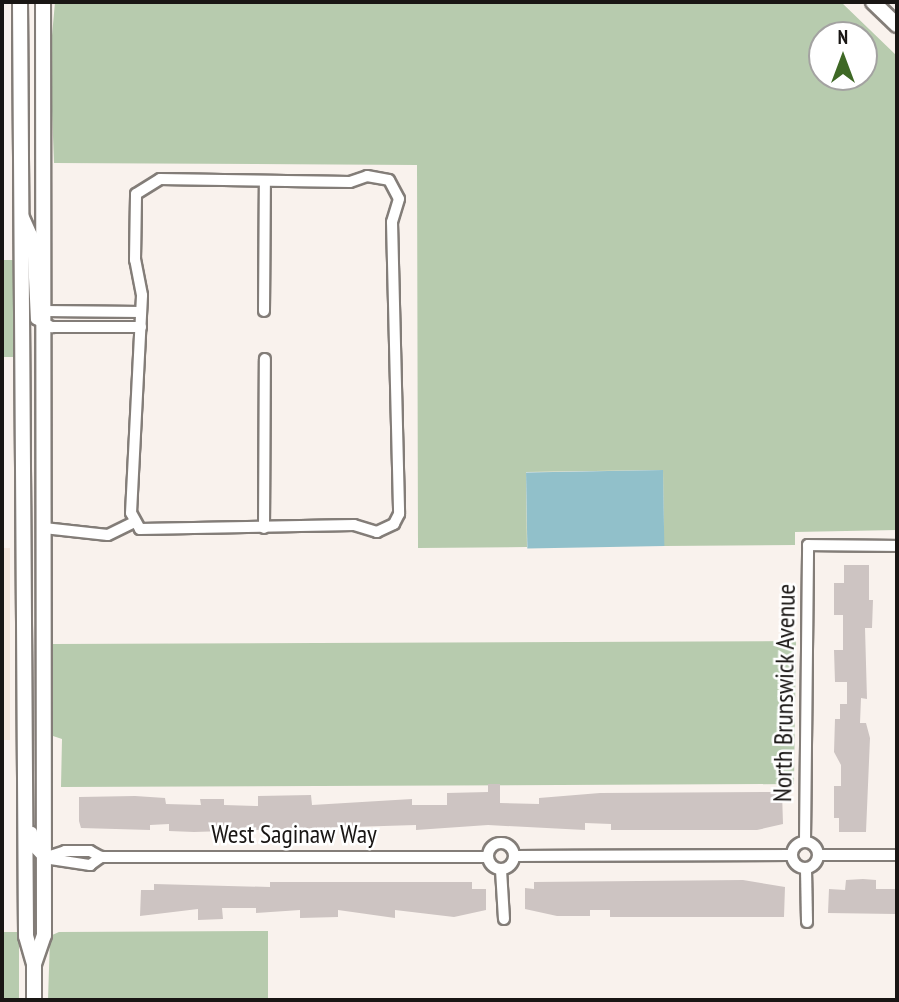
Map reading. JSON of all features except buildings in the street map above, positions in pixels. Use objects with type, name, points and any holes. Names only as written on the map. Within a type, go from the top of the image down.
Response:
[{"type":"street","points":[[20,2],[26,936],[34,964],[34,1000]]},
{"type":"street","points":[[34,964],[44,935],[43,2]]},
{"type":"street","points":[[873,2],[897,25]]},
{"type":"street","points":[[378,176],[397,189],[399,210],[392,222],[399,514],[388,529],[377,531],[354,525],[145,531],[135,523],[141,312],[134,215],[141,188],[168,179],[350,182],[378,176]]},
{"type":"street","points":[[264,311],[265,182]]},
{"type":"street","points":[[23,215],[32,235],[32,310],[44,318],[96,327],[141,327]]},
{"type":"street","points":[[44,318],[96,311],[141,312]]},
{"type":"street","points":[[96,311],[96,327]]},
{"type":"street","points":[[264,528],[265,359]]},
{"type":"street","points":[[44,528],[108,534],[135,523]]},
{"type":"street","name":"North Brunswick Avenue","points":[[805,841],[808,545],[897,546]]},
{"type":"street","points":[[24,574],[43,573]]},
{"type":"street","points":[[25,740],[32,751],[32,845],[44,858]]},
{"type":"street","points":[[792,855],[805,841],[819,855],[897,855]]},
{"type":"street","name":"West Saginaw Way","points":[[44,858],[65,850],[101,858],[488,857],[501,843],[515,856]]},
{"type":"street","points":[[502,870],[515,856],[792,855],[806,869],[807,922]]},
{"type":"street","points":[[806,869],[819,855]]},
{"type":"street","points":[[488,857],[502,870],[504,919]]},
{"type":"shaded area","points":[[2,548],[10,548],[10,740],[2,740]]},
{"type":"green space","points":[[55,2],[841,2],[861,21],[808,21],[808,91],[878,91],[878,38],[897,56],[897,530],[795,532],[795,545],[664,546],[663,470],[526,472],[527,547],[418,548],[417,165],[54,163],[50,58]]},
{"type":"green space","points":[[2,260],[17,260],[17,357],[2,357]]},
{"type":"green space","points":[[796,641],[794,784],[61,787],[62,739],[53,736],[53,644]]},
{"type":"green space","points":[[268,931],[268,1000],[48,1000],[50,936],[59,932]]},
{"type":"green space","points":[[2,932],[19,932],[19,1000],[2,1000]]},
{"type":"water","points":[[663,470],[664,546],[527,548],[526,472]]}]
